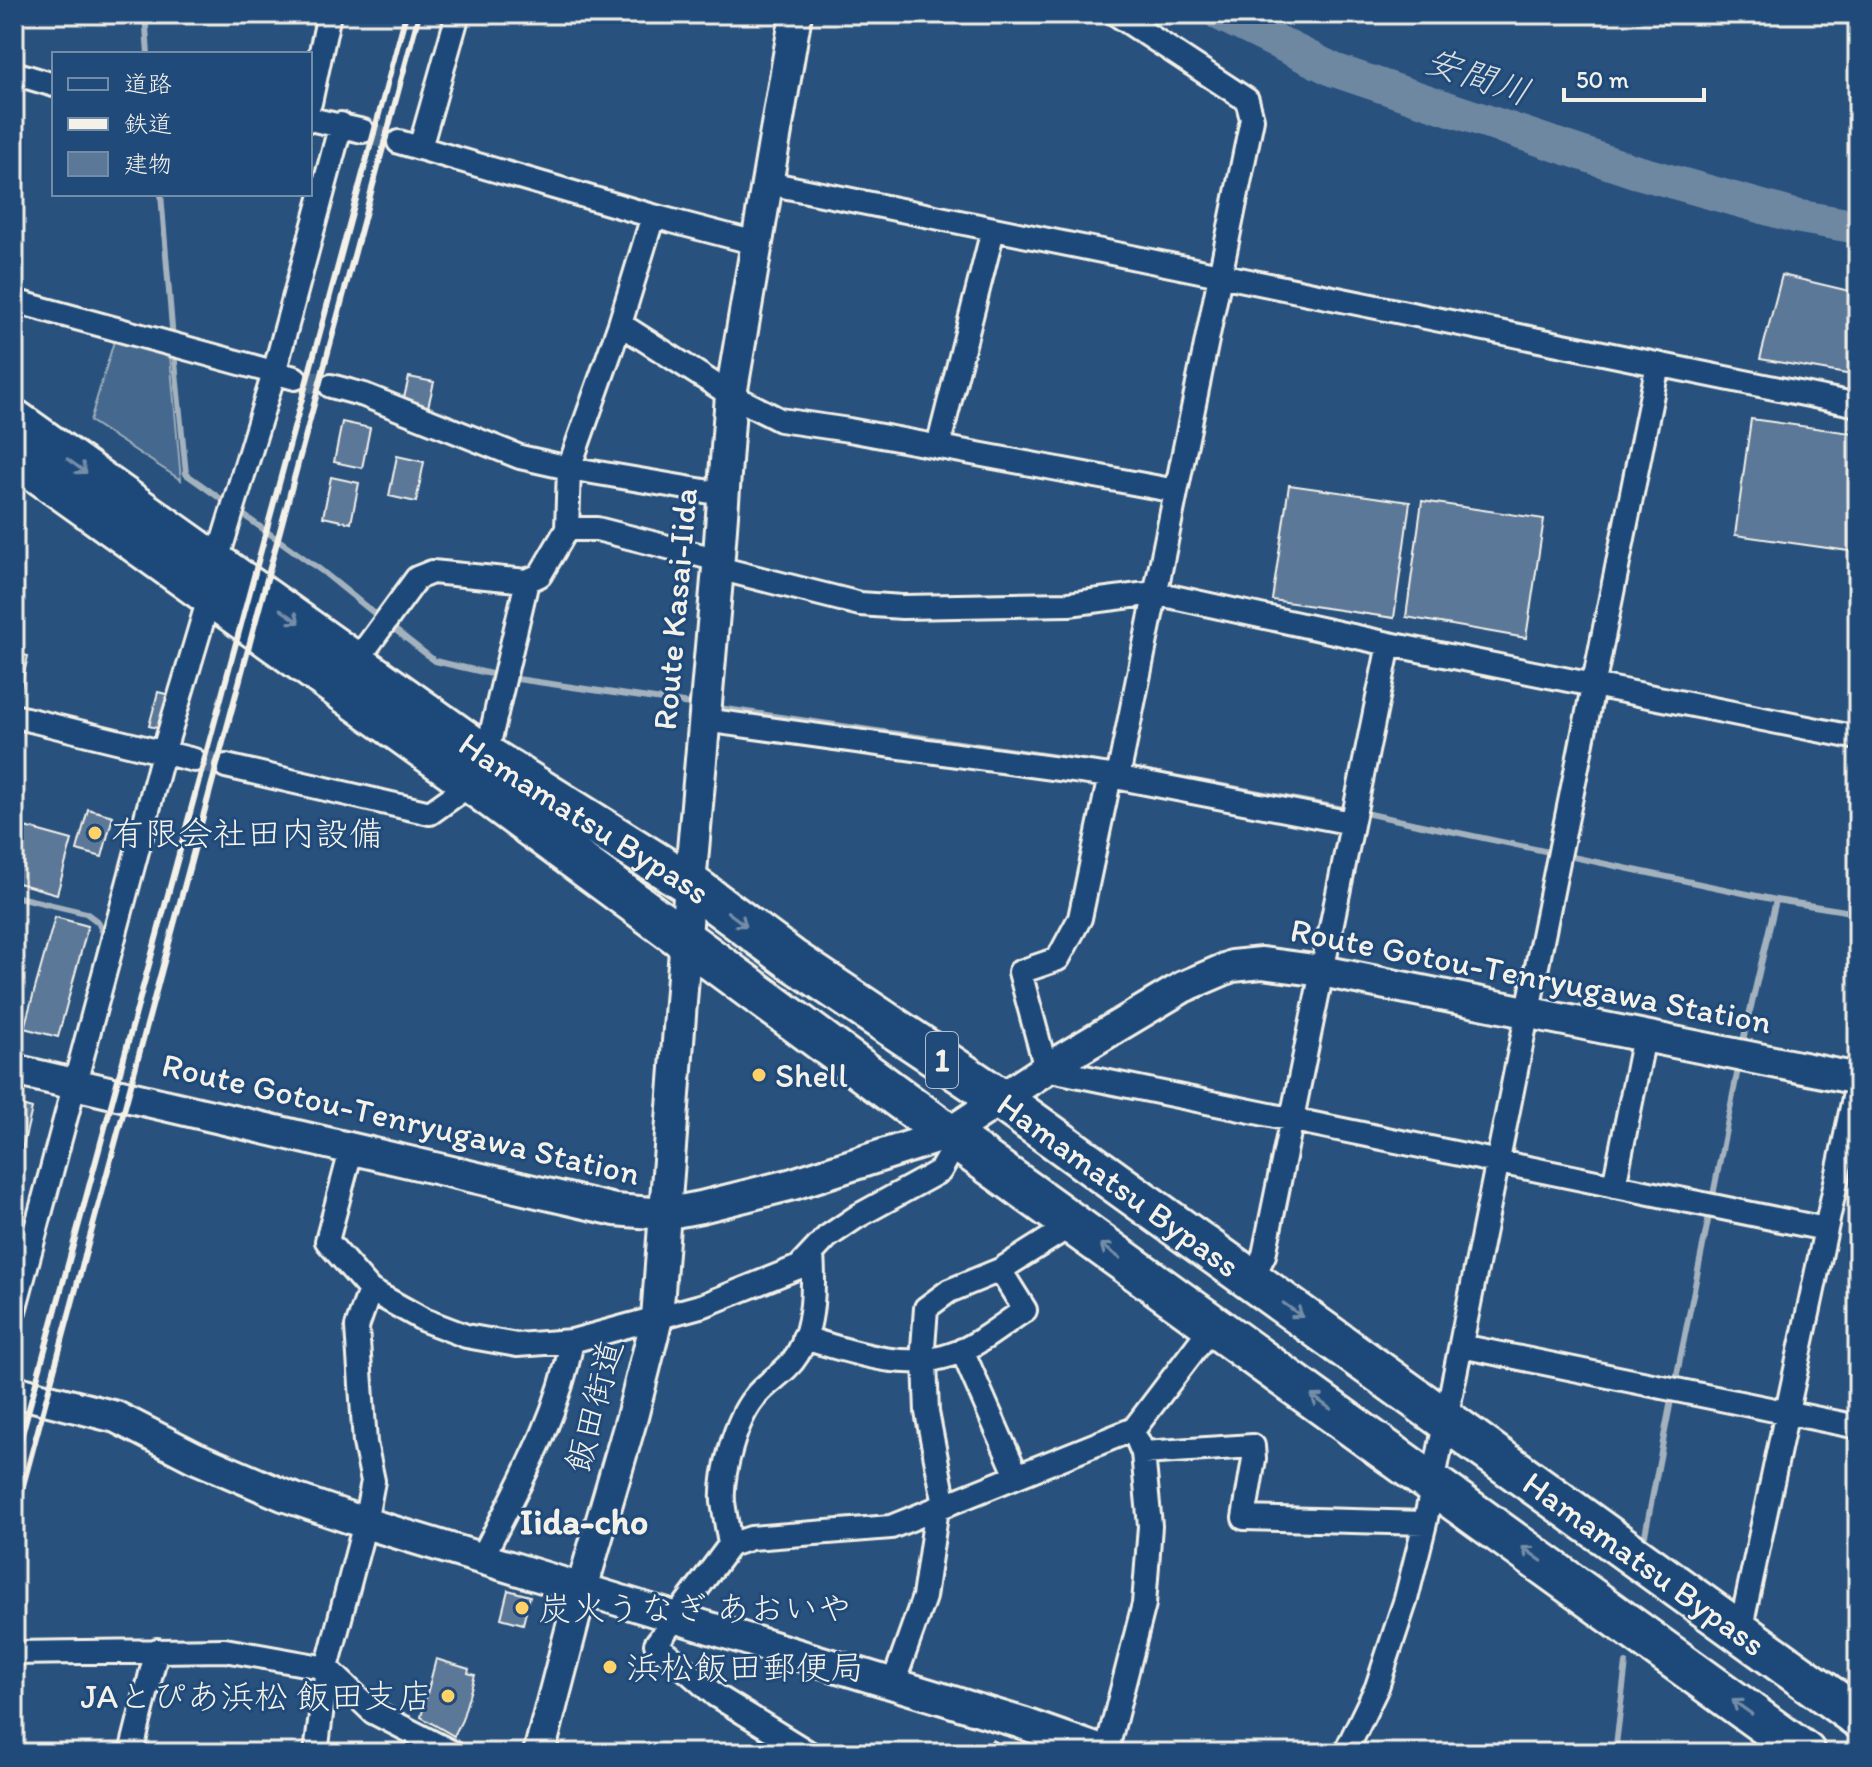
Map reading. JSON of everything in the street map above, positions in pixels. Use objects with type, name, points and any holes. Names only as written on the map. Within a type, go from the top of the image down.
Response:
[{"type":"highway","name":"Hamamatsu Bypass","points":[[14,420],[213,579],[479,769],[690,884],[791,959],[1000,1099],[1858,1717]]},
{"type":"highway","name":"Hamamatsu Bypass","points":[[14,455],[355,663],[687,943],[1805,1753]]},
{"type":"main road","name":"Route Kasai-Iida","points":[[664,1214],[731,395],[796,14]]},
{"type":"main road","name":"Route Gotou-Tenryugawa Station","points":[[14,1070],[615,1210],[664,1214],[793,1184],[952,1137],[1000,1099],[1046,1069],[1183,987],[1232,966],[1262,963],[1322,971],[1858,1079]]},
{"type":"main road","name":"飯田街道","points":[[539,1753],[657,1318],[664,1214]]},
{"type":"main road","points":[[14,1391],[116,1417],[194,1457],[270,1490],[365,1523],[1022,1723],[1106,1753]]},
{"type":"street","points":[[312,94],[329,14]]},
{"type":"street","points":[[458,14],[409,145],[756,243]]},
{"type":"street","points":[[1116,14],[1247,100],[1252,119],[1155,593],[1080,918],[1058,959],[1020,972],[1046,1069],[1825,1229]]},
{"type":"street","points":[[14,73],[52,84]]},
{"type":"street","points":[[312,119],[363,131]]},
{"type":"street","points":[[14,1311],[73,1084],[213,579],[284,376],[341,124]]},
{"type":"street","points":[[768,183],[1858,405]]},
{"type":"street","points":[[355,663],[417,578],[432,572],[527,581],[540,575],[567,529],[569,468],[620,324],[653,216]]},
{"type":"street","points":[[938,447],[993,230]]},
{"type":"street","points":[[14,301],[284,376]]},
{"type":"street","points":[[620,324],[731,395],[780,420],[1176,491]]},
{"type":"street","points":[[1345,1753],[1377,1687],[1406,1599],[1425,1523],[1658,364]]},
{"type":"street","points":[[331,386],[364,395],[520,457],[722,494]]},
{"type":"street","points":[[567,529],[597,529],[860,604],[902,607],[1069,604],[1155,593],[1389,644],[1858,738]]},
{"type":"street","points":[[226,766],[430,813],[479,769],[527,581]]},
{"type":"street","points":[[1251,1280],[1264,1255],[1389,644]]},
{"type":"street","points":[[705,711],[1114,776],[1352,823]]},
{"type":"street","points":[[14,716],[164,750],[194,760]]},
{"type":"street","points":[[1614,1186],[1644,1037]]},
{"type":"street","points":[[1740,1632],[1858,1079]]},
{"type":"street","points":[[352,1147],[327,1241],[370,1290],[424,1320],[466,1336],[517,1345],[572,1341],[704,1305],[799,1267],[827,1237],[858,1216],[940,1171],[952,1137]]},
{"type":"street","points":[[893,1684],[924,1597],[941,1507],[927,1412],[924,1361],[926,1308],[949,1291],[1000,1270],[1073,1224]]},
{"type":"street","points":[[730,1545],[723,1499],[727,1465],[738,1428],[753,1398],[797,1356],[804,1338],[814,1280],[812,1253]]},
{"type":"street","points":[[804,1338],[870,1357],[904,1363],[924,1361],[962,1350],[1025,1310],[1000,1270]]},
{"type":"street","points":[[316,1753],[327,1668],[373,1481],[365,1443],[357,1327],[370,1290]]},
{"type":"street","points":[[809,1753],[715,1695],[656,1644],[730,1545],[751,1538],[891,1527],[1134,1429],[1213,1325]]},
{"type":"street","points":[[482,1558],[549,1423],[565,1380],[572,1341]]},
{"type":"street","points":[[1461,1346],[1858,1427]]},
{"type":"street","points":[[962,1350],[1017,1476]]},
{"type":"street","points":[[1106,1753],[1144,1604],[1150,1526],[1143,1453],[1134,1429]]},
{"type":"street","points":[[1143,1453],[1253,1446],[1254,1459],[1244,1518],[1425,1523]]},
{"type":"street","points":[[131,1753],[157,1650]]},
{"type":"street","points":[[14,1653],[225,1650],[327,1668],[373,1712],[453,1753]]},
{"type":"shaded area","points":[[115,338],[170,356],[181,480],[90,421]]},
{"type":"building","points":[[1782,275],[1858,293],[1858,376],[1760,359]]},
{"type":"building","points":[[409,377],[434,382],[428,407],[403,402]]},
{"type":"building","points":[[1751,419],[1858,434],[1856,552],[1735,535]]},
{"type":"building","points":[[342,422],[370,428],[362,468],[334,462]]},
{"type":"building","points":[[397,456],[424,462],[416,502],[389,496]]},
{"type":"building","points":[[331,477],[359,483],[351,523],[323,517]]},
{"type":"building","points":[[1289,485],[1410,502],[1394,618],[1272,600]]},
{"type":"building","points":[[1422,501],[1544,519],[1526,638],[1406,617]]},
{"type":"building","points":[[14,653],[28,656],[19,696],[14,695]]},
{"type":"building","points":[[158,692],[170,695],[161,729],[149,726]]},
{"type":"building","name":"有限会社田内設備","points":[[88,809],[113,816],[102,857],[77,850]]},
{"type":"building","points":[[14,824],[72,840],[57,894],[14,882]]},
{"type":"building","points":[[55,917],[88,926],[58,1037],[24,1028]]},
{"type":"building","points":[[14,1104],[32,1109],[21,1154],[14,1152]]},
{"type":"building","points":[[508,1590],[530,1596],[523,1624],[501,1618]]},
{"type":"building","name":"JAとぴあ浜松 飯田支店","points":[[436,1659],[469,1669],[468,1673],[475,1675],[454,1736],[421,1717]]},
{"type":"building","points":[[992,1740],[1014,1751],[1013,1753],[986,1753]]},
{"type":"waterway","points":[[145,14],[148,52]]},
{"type":"waterway","name":"安間川","points":[[1220,14],[1334,70],[1634,171],[1795,216],[1858,227]]},
{"type":"waterway","points":[[161,196],[173,340]]},
{"type":"waterway","points":[[174,352],[186,474],[322,571],[380,618]]},
{"type":"waterway","points":[[389,625],[435,661],[500,676]]},
{"type":"waterway","points":[[510,678],[697,705]]},
{"type":"waterway","points":[[712,707],[1111,765],[1349,810]]},
{"type":"waterway","points":[[1360,812],[1776,900],[1858,913]]},
{"type":"waterway","points":[[14,896],[86,913],[98,922],[103,933],[97,960]]},
{"type":"waterway","points":[[1743,1041],[1776,900]]},
{"type":"waterway","points":[[1712,1200],[1737,1074]]},
{"type":"waterway","points":[[1675,1384],[1710,1211]]},
{"type":"waterway","points":[[1645,1535],[1672,1395]]},
{"type":"waterway","points":[[1615,1753],[1626,1663]]},
{"type":"tunnel","points":[[363,131],[399,142]]},
{"type":"tunnel","points":[[295,378],[331,386]]},
{"type":"tunnel","points":[[194,760],[226,766]]},
{"type":"railway","points":[[14,1464],[406,14]]},
{"type":"railway","points":[[14,1519],[419,14]]},
{"type":"place","name":"有限会社田内設備","points":[[95,833]]},
{"type":"place","name":"Shell","points":[[759,1075]]},
{"type":"place","name":"炭火うなぎ あおいや","points":[[522,1608]]},
{"type":"place","name":"浜松飯田郵便局","points":[[610,1667]]},
{"type":"place","name":"JAとぴあ浜松 飯田支店","points":[[448,1696]]},
{"type":"district","name":"Iida-cho","points":[[584,1521]]}]
